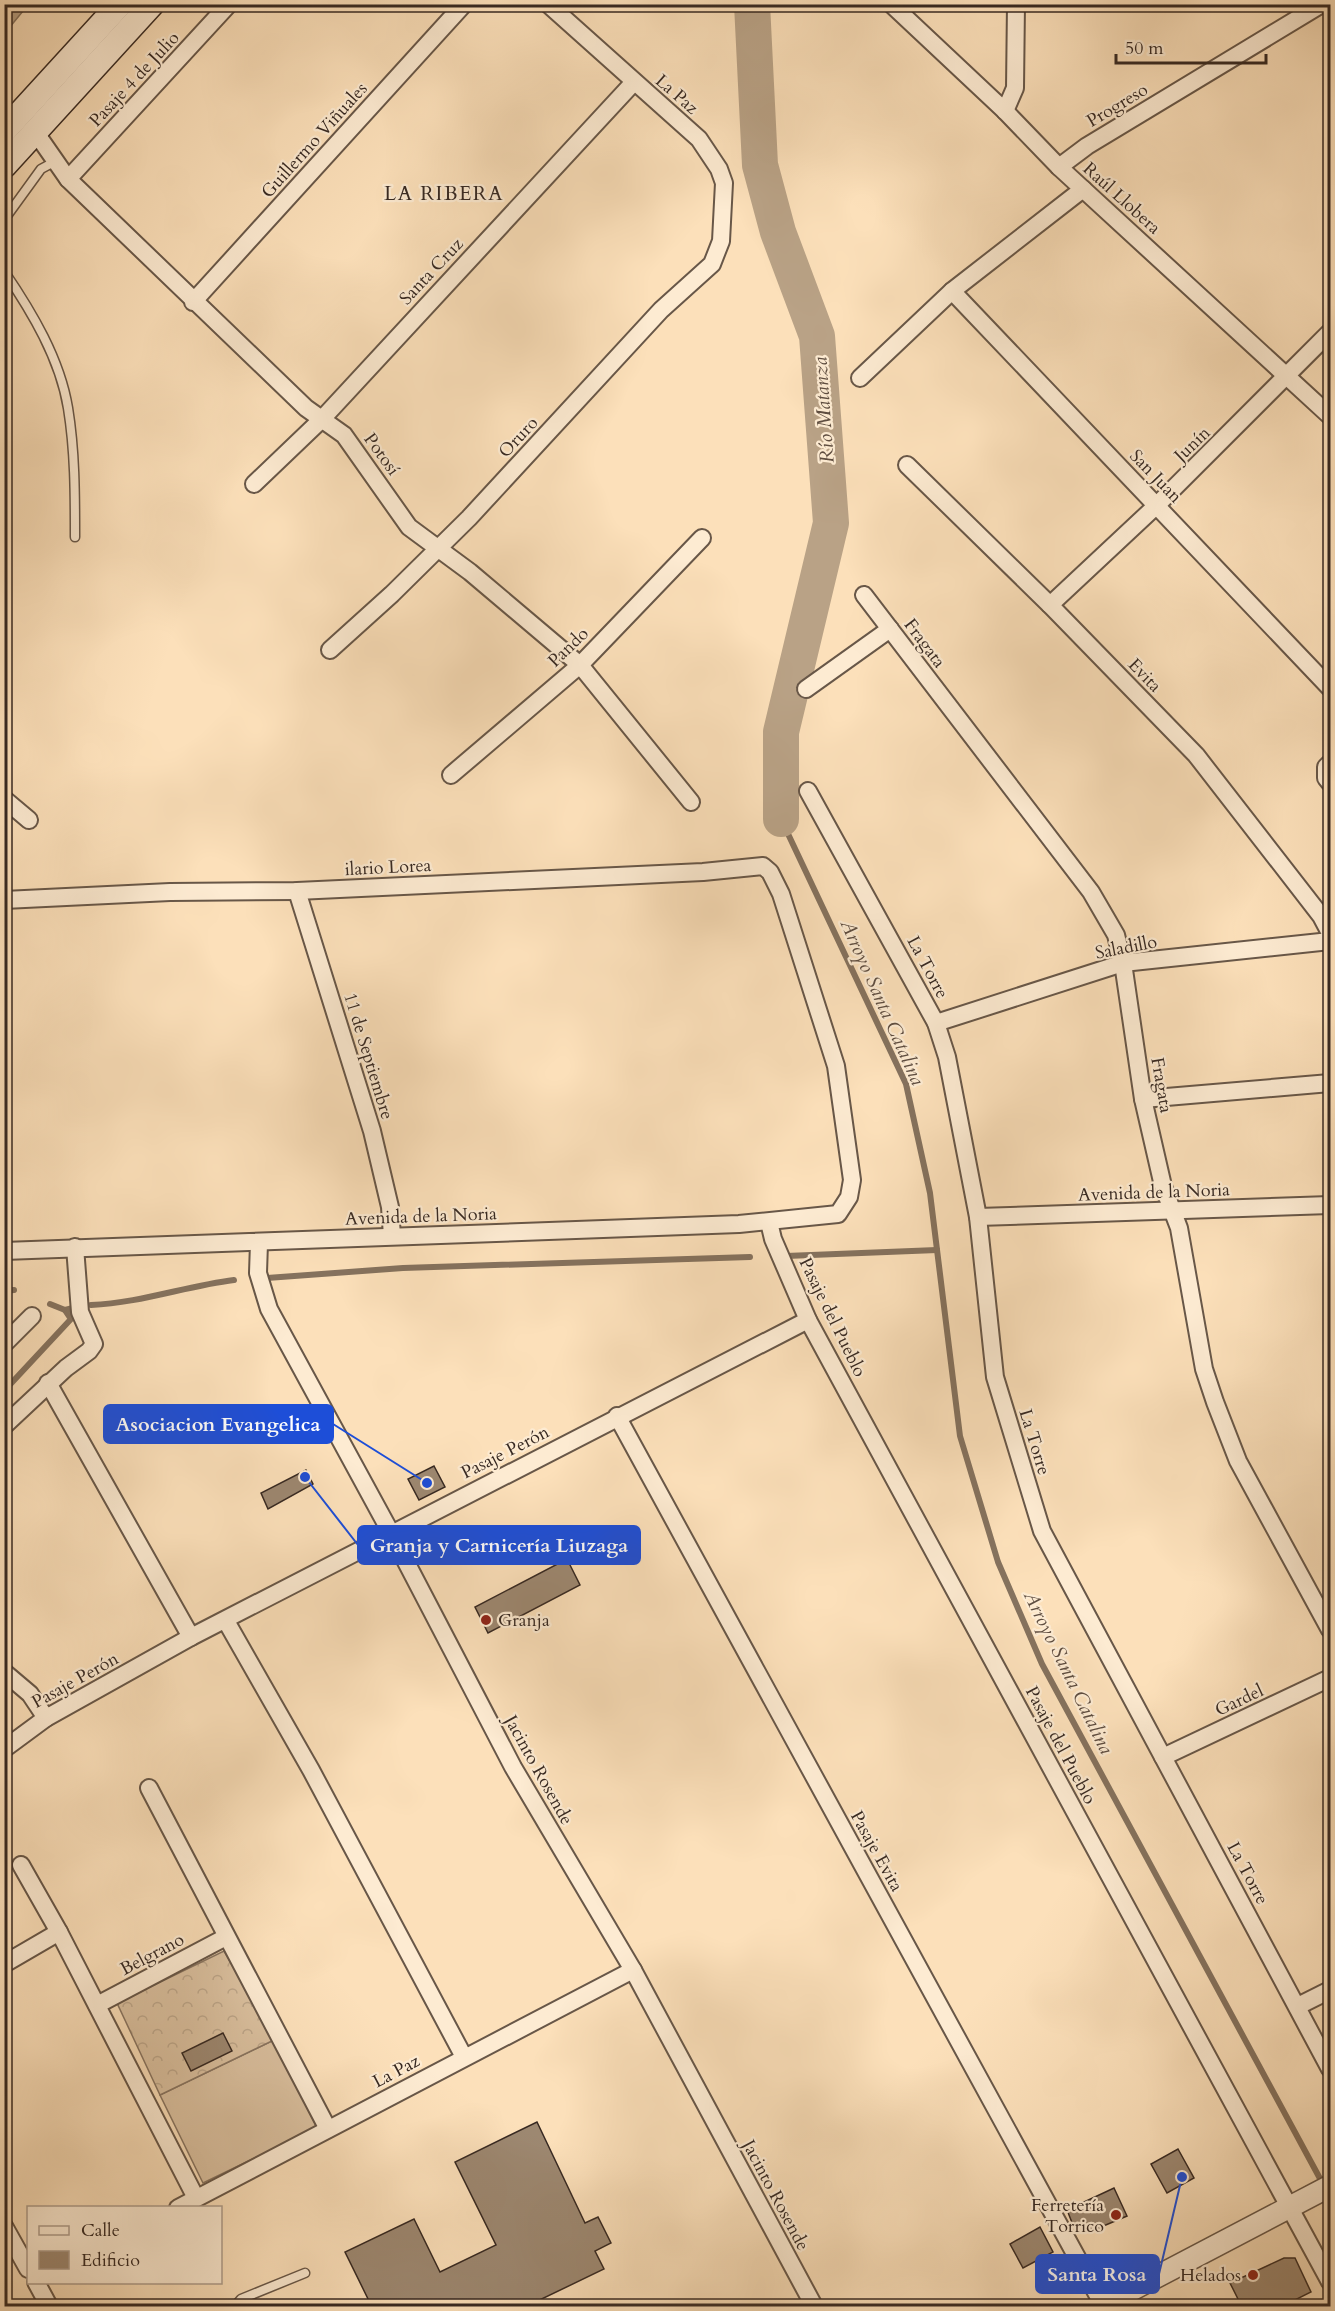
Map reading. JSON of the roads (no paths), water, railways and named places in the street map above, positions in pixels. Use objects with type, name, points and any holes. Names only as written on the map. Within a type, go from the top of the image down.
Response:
[{"type":"main road","points":[[4,131],[120,4]]},
{"type":"main road","points":[[4,166],[152,4]]},
{"type":"street","name":"Pasaje 4 de Julio","points":[[68,179],[229,4]]},
{"type":"street","name":"Guillermo Viñuales","points":[[193,302],[464,4]]},
{"type":"street","name":"La Paz","points":[[548,4],[699,139],[719,168],[724,183],[722,241]]},
{"type":"street","name":"Raúl Llobera","points":[[891,4],[1005,111],[1059,167],[1330,416]]},
{"type":"street","points":[[1005,111],[1015,88],[1016,4]]},
{"type":"street","name":"Progreso","points":[[1059,167],[1087,146],[1322,4]]},
{"type":"street","name":"Santa Cruz","points":[[254,484],[322,419],[634,82]]},
{"type":"street","name":"Potosí","points":[[36,133],[68,179],[193,302],[306,408],[344,435],[409,527],[438,548],[580,665],[691,801]]},
{"type":"street","points":[[860,378],[952,291],[1083,189]]},
{"type":"street","name":"Oruro","points":[[330,650],[438,548],[661,310],[712,264],[722,241]]},
{"type":"street","name":"San Juan","points":[[952,291],[1330,688]]},
{"type":"street","name":"Junín","points":[[1050,605],[1157,505],[1288,377],[1330,332]]},
{"type":"street","name":"Evita","points":[[907,465],[1050,605],[1196,755],[1321,916],[1330,933]]},
{"type":"street","name":"Pando","points":[[451,775],[580,665],[702,538]]},
{"type":"street","name":"Fragata","points":[[864,596],[1091,892],[1116,935],[1123,963],[1143,1099],[1162,1186],[1179,1228],[1204,1369],[1238,1461],[1330,1630]]},
{"type":"street","points":[[806,688],[890,629]]},
{"type":"street","name":"La Torre","points":[[808,791],[936,1023],[946,1057],[978,1217],[995,1377],[1042,1531],[1330,2069]]},
{"type":"street","points":[[4,799],[29,820]]},
{"type":"street","name":"ilario Lorea","points":[[4,900],[170,892],[297,891],[703,872],[751,865],[763,866],[770,872],[802,957],[836,1066],[852,1180],[849,1197],[838,1214]]},
{"type":"street","name":"11 de Septiembre","points":[[297,891],[372,1131],[390,1207],[392,1236]]},
{"type":"street","name":"Saladillo","points":[[936,1023],[1123,963],[1330,941]]},
{"type":"street","points":[[1143,1099],[1330,1083]]},
{"type":"street","name":"Avenida de la Noria","points":[[978,1217],[1330,1205]]},
{"type":"street","name":"Avenida de la Noria","points":[[4,1251],[769,1222],[838,1214]]},
{"type":"street","name":"Pasaje del Pueblo","points":[[769,1222],[773,1239],[808,1320],[1330,2282]]},
{"type":"street","name":"Jacinto Rosende","points":[[259,1243],[258,1273],[261,1292],[269,1309],[391,1533],[513,1767],[633,1970],[814,2307]]},
{"type":"street","points":[[4,1426],[48,1383],[89,1351],[94,1344],[81,1312],[75,1247]]},
{"type":"street","points":[[4,1344],[32,1316]]},
{"type":"street","name":"Pasaje Perón","points":[[4,1749],[46,1718],[191,1637],[226,1621],[617,1416],[808,1320]]},
{"type":"street","points":[[48,1383],[191,1637]]},
{"type":"street","name":"Pasaje Evita","points":[[617,1416],[1102,2306]]},
{"type":"street","points":[[226,1621],[311,1770],[464,2057]]},
{"type":"street","points":[[4,1672],[30,1694],[46,1718]]},
{"type":"street","name":"Gardel","points":[[1163,1757],[1330,1678]]},
{"type":"street","points":[[149,1788],[328,2129]]},
{"type":"street","points":[[21,1865],[59,1932],[196,2198]]},
{"type":"street","points":[[4,1964],[59,1932]]},
{"type":"street","name":"Belgrano","points":[[97,2005],[226,1937]]},
{"type":"street","name":"La Paz","points":[[182,2206],[633,1970]]},
{"type":"street","points":[[1298,2006],[1330,1990]]},
{"type":"street","points":[[1102,2306],[1330,2186]]},
{"type":"street","points":[[4,2226],[27,2267]]},
{"type":"street","points":[[39,2284],[49,2307]]},
{"type":"lane","points":[[4,220],[41,169],[54,162]]},
{"type":"lane","points":[[4,271],[41,331],[68,407],[74,478],[75,537]]},
{"type":"lane","points":[[236,2307],[241,2299],[305,2272]]},
{"type":"waterway","name":"Río Matanza","points":[[752,4],[760,165],[778,232],[817,336],[831,523],[781,732],[781,819]]},
{"type":"waterway","name":"Arroyo Santa Catalina","points":[[781,819],[906,1084],[930,1193],[960,1436],[998,1562],[1042,1664],[1324,2186]]},
{"type":"waterway","points":[[786,1256],[937,1250]]},
{"type":"waterway","points":[[267,1278],[403,1268],[750,1257]]},
{"type":"waterway","points":[[91,1305],[127,1301],[234,1280]]},
{"type":"waterway","points":[[4,1291],[14,1290]]},
{"type":"waterway","points":[[50,1304],[65,1310]]},
{"type":"waterway","points":[[4,1391],[71,1319],[65,1310],[73,1308]]},
{"type":"place","name":"Granja y Carnicería Liuzaga","points":[[305,1477]]},
{"type":"place","name":"Asociacion Evangelica","points":[[427,1483]]},
{"type":"place","name":"Granja","points":[[486,1620]]},
{"type":"place","name":"Santa Rosa","points":[[1182,2177]]},
{"type":"place","name":"Ferretería Torrico","points":[[1116,2215]]},
{"type":"place","name":"Helados","points":[[1253,2275]]},
{"type":"district","name":"LA RIBERA","points":[[444,193]]}]
